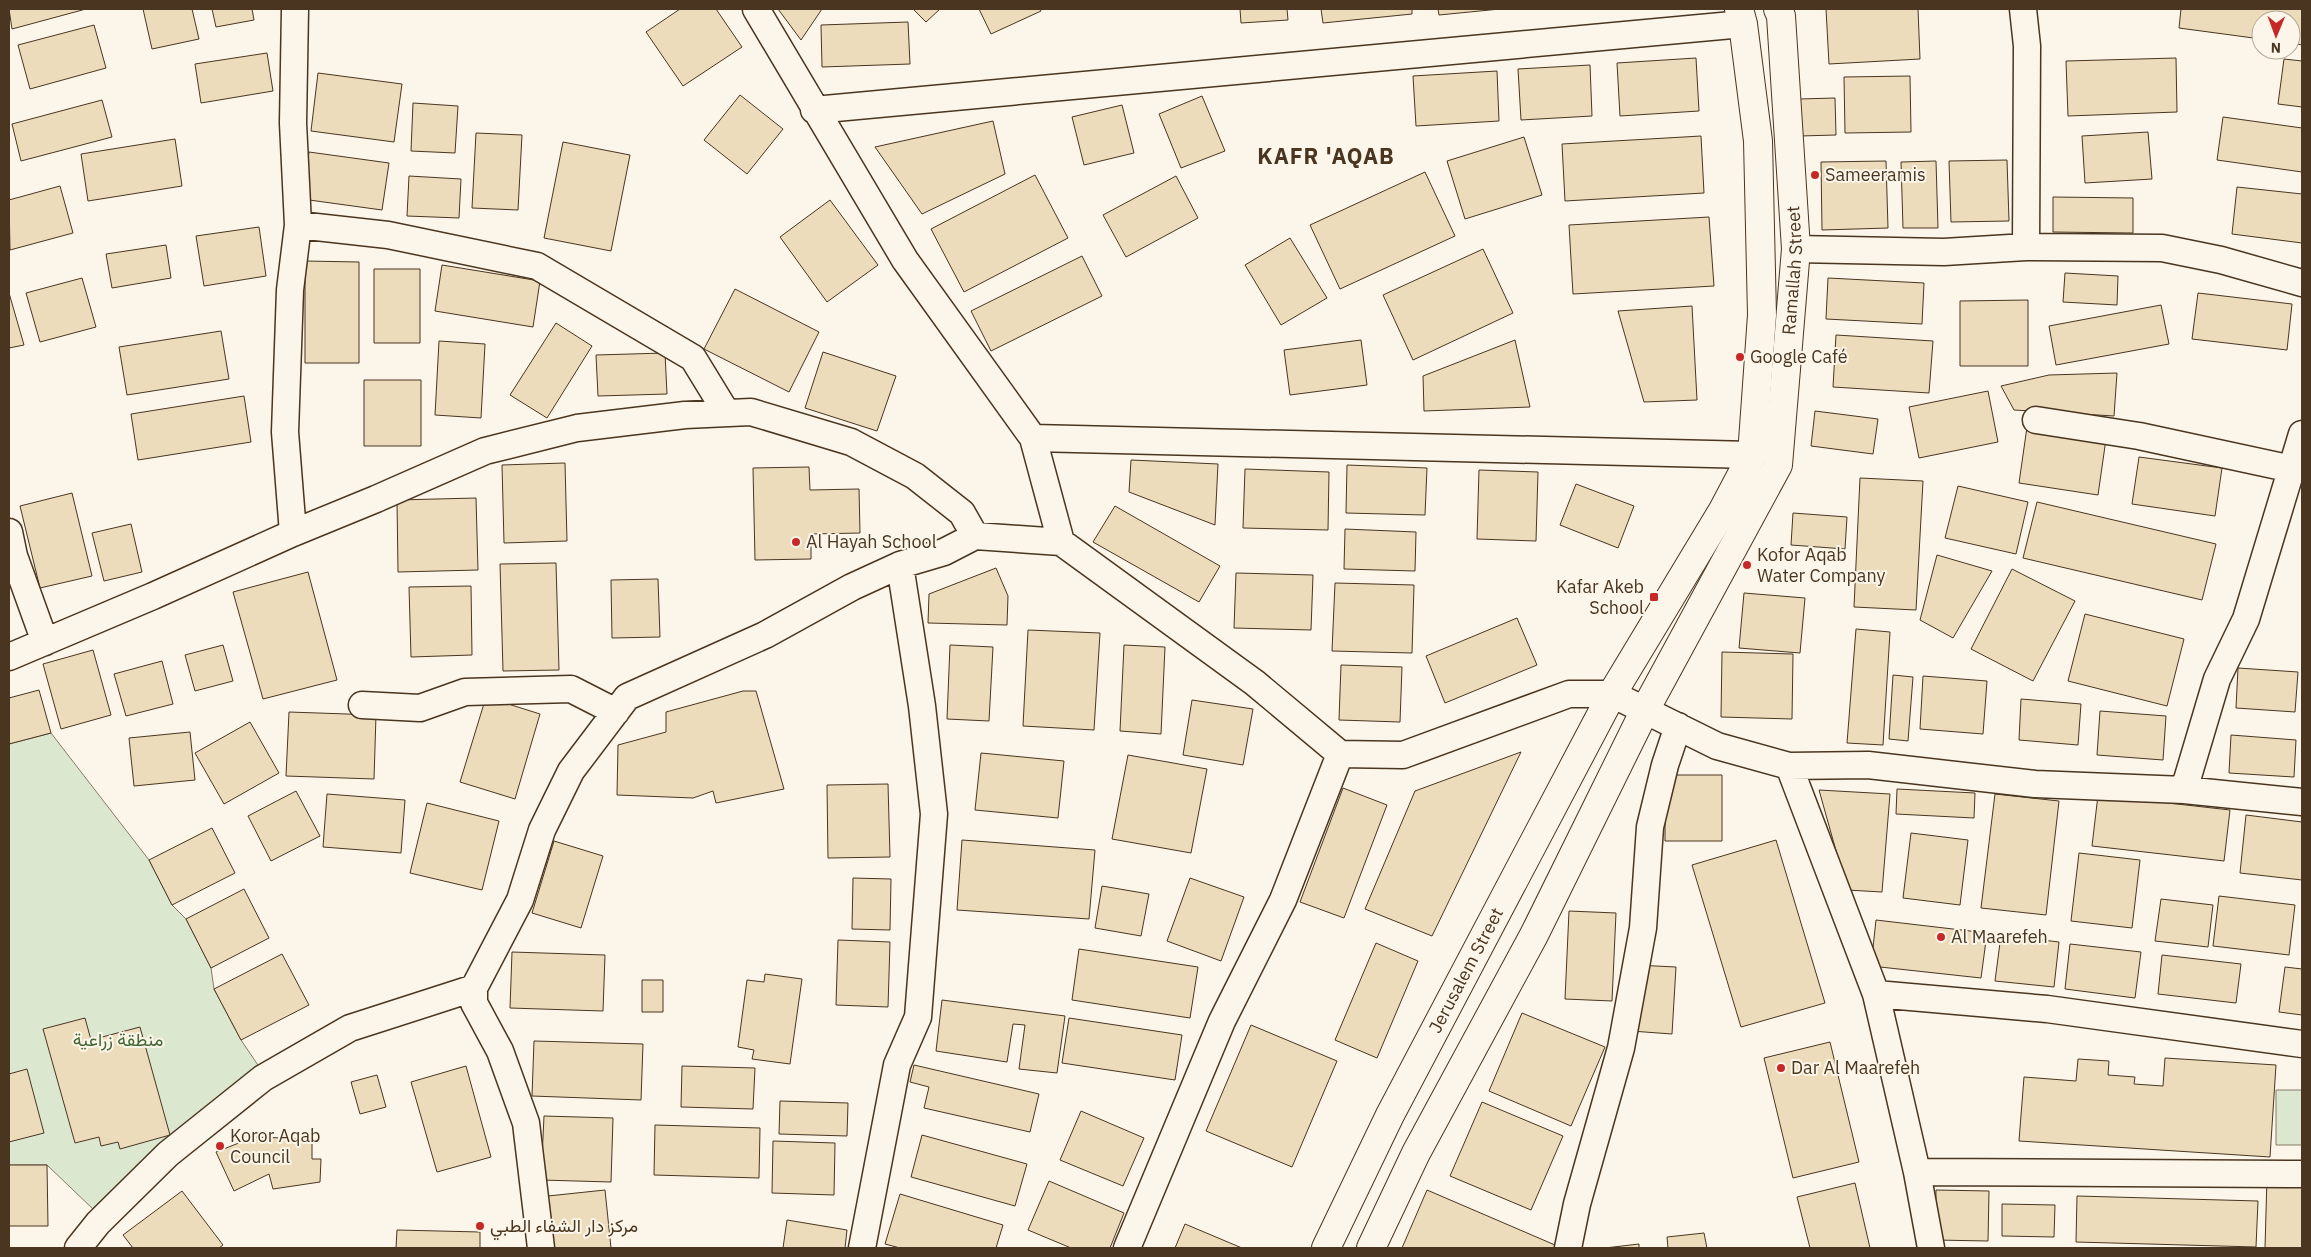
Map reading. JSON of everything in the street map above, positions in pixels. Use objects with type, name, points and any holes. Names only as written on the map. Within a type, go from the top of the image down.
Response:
[{"type":"main road","name":"Ramallah Street","points":[[1644,710],[1778,465],[1796,249],[1781,16],[1778,9]]},
{"type":"main road","name":"Ramallah Street","points":[[1612,694],[1723,510],[1752,455],[1762,315],[1758,141],[1741,16]]},
{"type":"main road","name":"Jerusalem Street","points":[[1326,1248],[1390,1115],[1612,694]]},
{"type":"main road","points":[[1371,1248],[1416,1153],[1534,935],[1644,710]]},
{"type":"street","points":[[293,533],[286,432],[290,290],[298,225],[293,123],[295,9]]},
{"type":"street","points":[[756,9],[814,110],[905,260],[1033,438],[1061,542]]},
{"type":"street","points":[[2023,9],[2027,46],[2026,247]]},
{"type":"street","points":[[814,110],[1741,16]]},
{"type":"street","points":[[298,225],[388,235],[537,266],[693,358],[726,412]]},
{"type":"street","points":[[1796,249],[1944,252],[2026,247],[2162,248],[2221,260],[2302,283]]},
{"type":"street","points":[[9,657],[485,451],[577,428],[726,412],[751,412],[851,442],[915,476],[962,513],[975,536]]},
{"type":"street","points":[[2036,420],[2139,436],[2292,469]]},
{"type":"street","points":[[2184,790],[2217,679],[2246,619],[2302,434]]},
{"type":"street","points":[[1033,438],[1752,455]]},
{"type":"street","points":[[9,532],[14,556],[45,642]]},
{"type":"street","points":[[541,1248],[526,1123],[500,1051],[474,1002],[474,988],[520,900],[542,830],[571,771],[628,697],[765,635],[852,587],[900,565],[944,552],[975,536],[1061,542],[1255,682],[1340,754],[1403,755],[1569,694],[1612,694],[1717,746],[1789,766],[1868,765],[2035,784],[2184,790],[2302,802]]},
{"type":"street","points":[[862,1248],[897,1065],[918,1017],[934,814],[922,706],[900,565]]},
{"type":"street","points":[[362,705],[420,708],[464,692],[571,689],[616,712]]},
{"type":"street","points":[[1568,1248],[1577,1204],[1621,1048],[1643,928],[1650,827],[1665,765],[1678,726]]},
{"type":"street","points":[[1127,1248],[1222,1021],[1283,900],[1340,754]]},
{"type":"street","points":[[1789,766],[1876,994],[1917,1172],[1931,1248]]},
{"type":"street","points":[[78,1248],[98,1223],[168,1154],[263,1078],[350,1028],[474,988]]},
{"type":"street","points":[[1876,994],[2047,1009],[2302,1044]]},
{"type":"street","points":[[1917,1172],[2302,1174]]},
{"type":"green space","name":"منطقة زراعية","points":[[51,733],[149,860],[172,905],[186,919],[211,968],[214,989],[241,1040],[260,1068],[94,1210],[47,1165],[9,1165],[9,744]]},
{"type":"green space","points":[[2276,1090],[2302,1090],[2302,1145],[2276,1145]]},
{"type":"building","points":[[9,9],[86,9],[12,29]]},
{"type":"building","points":[[143,9],[192,9],[199,39],[152,49]]},
{"type":"building","points":[[212,9],[252,9],[254,20],[216,27]]},
{"type":"building","points":[[680,9],[716,9],[742,47],[683,86],[646,32]]},
{"type":"building","points":[[778,9],[822,9],[801,40]]},
{"type":"building","points":[[913,9],[940,9],[926,22]]},
{"type":"building","points":[[979,9],[1040,9],[1041,11],[991,34]]},
{"type":"building","points":[[1240,9],[1287,9],[1288,20],[1241,23]]},
{"type":"building","points":[[1321,9],[1412,9],[1412,14],[1323,23]]},
{"type":"building","points":[[1438,9],[1500,9],[1439,15]]},
{"type":"building","points":[[1826,9],[1918,9],[1920,59],[1829,64]]},
{"type":"building","points":[[2181,9],[2302,9],[2302,45],[2301,10],[2251,10],[2251,38],[2179,28]]},
{"type":"building","points":[[908,22],[910,64],[822,67],[821,25]]},
{"type":"building","points":[[94,25],[106,68],[30,89],[18,45]]},
{"type":"building","points":[[267,53],[273,91],[201,103],[195,64]]},
{"type":"building","points":[[1696,58],[1699,111],[1620,116],[1617,63]]},
{"type":"building","points":[[2176,58],[2177,112],[2068,116],[2066,61]]},
{"type":"building","points":[[2284,60],[2302,61],[2302,107],[2278,104]]},
{"type":"building","points":[[1590,65],[1592,116],[1521,120],[1518,69]]},
{"type":"building","points":[[1497,71],[1499,121],[1416,126],[1413,76]]},
{"type":"building","points":[[318,73],[402,84],[394,142],[311,131]]},
{"type":"building","points":[[1910,76],[1911,132],[1845,133],[1844,77]]},
{"type":"building","points":[[740,95],[783,129],[747,174],[704,140]]},
{"type":"building","points":[[1202,96],[1225,151],[1181,168],[1159,114]]},
{"type":"building","points":[[1835,98],[1836,135],[1800,136],[1799,99]]},
{"type":"building","points":[[102,100],[112,137],[21,161],[12,124]]},
{"type":"building","points":[[413,103],[458,106],[455,153],[411,151]]},
{"type":"building","points":[[1122,105],[1134,153],[1084,165],[1072,117]]},
{"type":"building","points":[[2223,117],[2302,128],[2302,172],[2217,160]]},
{"type":"building","points":[[993,121],[1005,174],[922,214],[875,147]]},
{"type":"building","points":[[2148,132],[2152,179],[2085,183],[2082,136]]},
{"type":"building","points":[[476,133],[522,135],[518,210],[472,208]]},
{"type":"building","points":[[1701,136],[1704,193],[1565,201],[1562,144]]},
{"type":"building","points":[[1524,137],[1542,195],[1465,219],[1447,161]]},
{"type":"building","points":[[175,139],[182,186],[88,201],[81,154]]},
{"type":"building","points":[[563,142],[630,155],[611,251],[544,238]]},
{"type":"building","points":[[309,152],[389,163],[382,210],[302,199]]},
{"type":"building","points":[[2007,160],[2009,221],[1951,222],[1949,161]]},
{"type":"building","points":[[1886,161],[1888,228],[1822,230],[1821,162]]},
{"type":"building","points":[[1936,161],[1938,228],[1903,228],[1901,162]]},
{"type":"building","points":[[1425,172],[1455,236],[1340,289],[1310,225]]},
{"type":"building","points":[[1035,175],[1068,238],[964,292],[931,229]]},
{"type":"building","points":[[409,176],[461,179],[459,218],[407,216]]},
{"type":"building","points":[[1176,176],[1198,218],[1126,257],[1103,215]]},
{"type":"building","points":[[60,186],[73,233],[10,250],[9,200]]},
{"type":"building","points":[[2237,187],[2302,194],[2302,243],[2232,234]]},
{"type":"building","points":[[2053,197],[2133,198],[2133,233],[2053,232]]},
{"type":"building","points":[[830,200],[878,265],[827,302],[780,237]]},
{"type":"building","points":[[1709,217],[1714,286],[1573,294],[1569,225]]},
{"type":"building","points":[[259,227],[266,276],[204,286],[196,236]]},
{"type":"building","points":[[1290,238],[1327,298],[1281,325],[1245,265]]},
{"type":"building","points":[[166,245],[171,278],[112,288],[106,254]]},
{"type":"building","points":[[1483,249],[1513,313],[1413,360],[1383,295]]},
{"type":"building","points":[[1082,256],[1102,296],[991,351],[971,311]]},
{"type":"building","points":[[305,261],[359,262],[359,363],[305,363]]},
{"type":"building","points":[[442,265],[540,281],[533,327],[435,311]]},
{"type":"building","points":[[374,269],[420,269],[420,343],[374,343]]},
{"type":"building","points":[[2065,273],[2118,276],[2117,305],[2063,302]]},
{"type":"building","points":[[82,278],[96,327],[40,342],[26,293]]},
{"type":"building","points":[[1828,278],[1924,283],[1922,324],[1826,319]]},
{"type":"building","points":[[735,289],[819,332],[789,392],[704,349]]},
{"type":"building","points":[[9,293],[24,345],[9,348]]},
{"type":"building","points":[[2198,293],[2292,304],[2287,350],[2192,339]]},
{"type":"building","points":[[2028,300],[2028,366],[1960,366],[1960,301]]},
{"type":"building","points":[[2161,305],[2169,344],[2056,365],[2049,326]]},
{"type":"building","points":[[1692,306],[1697,400],[1644,402],[1618,311]]},
{"type":"building","points":[[556,323],[592,346],[547,418],[510,395]]},
{"type":"building","points":[[221,331],[229,379],[127,395],[119,347]]},
{"type":"building","points":[[1836,335],[1933,341],[1929,393],[1833,387]]},
{"type":"building","points":[[1361,340],[1367,385],[1290,395],[1284,350]]},
{"type":"building","points":[[1515,340],[1530,407],[1424,411],[1423,376]]},
{"type":"building","points":[[439,341],[485,344],[481,418],[435,415]]},
{"type":"building","points":[[823,352],[896,376],[877,431],[805,408]]},
{"type":"building","points":[[665,353],[667,394],[598,396],[596,355]]},
{"type":"building","points":[[2117,373],[2114,416],[2014,410],[2001,386],[2049,375]]},
{"type":"building","points":[[364,380],[421,380],[421,446],[364,446]]},
{"type":"building","points":[[1988,391],[1998,442],[1919,458],[1909,407]]},
{"type":"building","points":[[244,396],[251,442],[138,460],[131,414]]},
{"type":"building","points":[[1815,411],[1878,419],[1873,454],[1811,446]]},
{"type":"building","points":[[2027,427],[2106,439],[2098,495],[2019,483]]},
{"type":"building","points":[[2139,457],[2222,468],[2215,516],[2132,504]]},
{"type":"building","points":[[1131,460],[1218,464],[1215,525],[1129,492]]},
{"type":"building","points":[[565,463],[567,541],[504,543],[502,465]]},
{"type":"building","points":[[1347,465],[1427,468],[1425,515],[1346,513]]},
{"type":"building","points":[[809,467],[810,490],[859,489],[860,533],[811,534],[811,559],[755,560],[753,468]]},
{"type":"building","points":[[1245,469],[1329,472],[1328,530],[1243,528]]},
{"type":"building","points":[[1479,470],[1538,472],[1536,541],[1477,539]]},
{"type":"building","points":[[1860,478],[1923,481],[1916,610],[1854,607]]},
{"type":"building","points":[[1576,484],[1634,506],[1618,548],[1560,525]]},
{"type":"building","points":[[1958,486],[2028,502],[2016,554],[1945,538]]},
{"type":"building","points":[[72,493],[92,576],[40,588],[20,506]]},
{"type":"building","points":[[476,498],[478,570],[398,572],[397,500]]},
{"type":"building","points":[[2037,502],[2216,544],[2202,600],[2023,558]]},
{"type":"building","points":[[1115,506],[1220,566],[1199,602],[1093,542]]},
{"type":"building","points":[[1793,513],[1847,517],[1845,549],[1791,545]]},
{"type":"building","points":[[131,524],[142,572],[104,581],[92,533]]},
{"type":"building","points":[[1345,529],[1416,532],[1415,571],[1344,569]]},
{"type":"building","points":[[1937,555],[1992,571],[1953,638],[1920,620]]},
{"type":"building","points":[[556,563],[559,670],[503,671],[500,564]]},
{"type":"building","points":[[996,568],[1008,596],[1007,625],[928,623],[929,594]]},
{"type":"building","points":[[2012,569],[2075,601],[2033,681],[1971,649]]},
{"type":"building","points":[[308,572],[337,680],[263,699],[233,592]]},
{"type":"building","points":[[1236,573],[1313,575],[1311,630],[1234,628]]},
{"type":"building","points":[[658,579],[660,637],[612,638],[611,580]]},
{"type":"building","points":[[1335,583],[1414,585],[1412,653],[1332,651]]},
{"type":"building","points":[[471,586],[472,655],[411,657],[409,587]]},
{"type":"building","points":[[1744,593],[1805,598],[1800,653],[1739,648]]},
{"type":"building","points":[[2085,614],[2184,639],[2167,706],[2068,681]]},
{"type":"building","points":[[1517,618],[1537,665],[1445,703],[1426,656]]},
{"type":"building","points":[[1856,629],[1890,632],[1883,745],[1847,743]]},
{"type":"building","points":[[1028,630],[1100,633],[1094,730],[1023,726]]},
{"type":"building","points":[[223,645],[233,681],[195,691],[185,655]]},
{"type":"building","points":[[950,645],[993,647],[989,721],[947,719]]},
{"type":"building","points":[[1124,645],[1165,647],[1161,734],[1120,731]]},
{"type":"building","points":[[93,650],[111,715],[61,729],[43,664]]},
{"type":"building","points":[[1722,652],[1793,654],[1792,719],[1721,717]]},
{"type":"building","points":[[162,661],[173,704],[126,716],[114,674]]},
{"type":"building","points":[[1341,665],[1402,667],[1400,722],[1339,720]]},
{"type":"building","points":[[2238,668],[2298,672],[2295,712],[2236,708]]},
{"type":"building","points":[[1893,675],[1913,677],[1908,741],[1889,739]]},
{"type":"building","points":[[1923,676],[1987,681],[1983,734],[1920,729]]},
{"type":"building","points":[[39,690],[51,733],[9,744],[9,698]]},
{"type":"building","points":[[743,691],[756,691],[784,789],[716,803],[713,791],[693,798],[617,795],[618,745],[666,732],[666,712]]},
{"type":"building","points":[[486,697],[540,714],[515,799],[460,782]]},
{"type":"building","points":[[2021,699],[2081,704],[2078,745],[2019,740]]},
{"type":"building","points":[[1192,700],[1253,709],[1243,765],[1183,755]]},
{"type":"building","points":[[2100,711],[2166,716],[2163,760],[2097,755]]},
{"type":"building","points":[[289,712],[376,715],[374,779],[286,776]]},
{"type":"building","points":[[250,722],[279,773],[224,804],[195,753]]},
{"type":"building","points":[[190,732],[195,780],[134,786],[129,738]]},
{"type":"building","points":[[2231,735],[2296,740],[2294,777],[2229,773]]},
{"type":"building","points":[[1521,752],[1432,936],[1365,909],[1415,791]]},
{"type":"building","points":[[981,753],[1064,761],[1058,818],[975,810]]},
{"type":"building","points":[[1128,755],[1207,769],[1191,853],[1112,839]]},
{"type":"building","points":[[1665,775],[1722,775],[1722,841],[1665,841]]},
{"type":"building","points":[[888,784],[890,857],[828,858],[827,785]]},
{"type":"building","points":[[1343,788],[1387,805],[1344,918],[1300,902]]},
{"type":"building","points":[[1897,789],[1975,793],[1974,818],[1896,814]]},
{"type":"building","points":[[1819,790],[1890,794],[1882,892],[1847,890]]},
{"type":"building","points":[[296,791],[320,836],[271,861],[248,816]]},
{"type":"building","points":[[327,794],[405,800],[401,853],[323,847]]},
{"type":"building","points":[[1995,794],[2059,801],[2046,915],[1981,908]]},
{"type":"building","points":[[2098,795],[2230,810],[2224,861],[2092,846]]},
{"type":"building","points":[[427,803],[499,821],[482,890],[410,873]]},
{"type":"building","points":[[2246,815],[2302,822],[2302,880],[2240,873]]},
{"type":"building","points":[[212,828],[235,873],[172,905],[149,860]]},
{"type":"building","points":[[1911,833],[1968,840],[1960,905],[1903,898]]},
{"type":"building","points":[[962,840],[1095,850],[1089,919],[957,910]]},
{"type":"building","points":[[1776,840],[1825,1003],[1741,1027],[1692,865]]},
{"type":"building","points":[[554,841],[603,856],[581,928],[532,913]]},
{"type":"building","points":[[2079,853],[2140,860],[2132,928],[2071,921]]},
{"type":"building","points":[[853,878],[891,879],[890,930],[852,929]]},
{"type":"building","points":[[1190,878],[1244,897],[1221,961],[1167,941]]},
{"type":"building","points":[[1102,886],[1149,894],[1141,936],[1095,928]]},
{"type":"building","points":[[244,889],[269,938],[211,968],[186,919]]},
{"type":"building","points":[[2219,896],[2295,905],[2289,955],[2213,946]]},
{"type":"building","points":[[2161,899],[2213,905],[2208,947],[2155,941]]},
{"type":"building","points":[[1569,911],[1616,913],[1612,1001],[1565,999]]},
{"type":"building","points":[[1876,920],[1987,933],[1981,978],[1871,966]]},
{"type":"building","points":[[2001,935],[2059,942],[2054,987],[1995,981]]},
{"type":"building","points":[[838,940],[890,942],[888,1007],[836,1005]]},
{"type":"building","points":[[1376,943],[1418,961],[1377,1058],[1335,1040]]},
{"type":"building","points":[[2070,944],[2141,952],[2135,998],[2065,989]]},
{"type":"building","points":[[1079,949],[1198,967],[1190,1018],[1072,1000]]},
{"type":"building","points":[[512,952],[605,955],[603,1011],[510,1008]]},
{"type":"building","points":[[282,954],[309,1005],[241,1040],[214,989]]},
{"type":"building","points":[[2162,955],[2241,964],[2236,1003],[2158,994]]},
{"type":"building","points":[[1635,965],[1676,967],[1672,1034],[1631,1031]]},
{"type":"building","points":[[2285,967],[2302,969],[2302,1015],[2279,1012]]},
{"type":"building","points":[[765,974],[802,979],[790,1064],[752,1059],[754,1050],[738,1047],[747,980],[764,982]]},
{"type":"building","points":[[642,980],[663,980],[663,1012],[642,1012]]},
{"type":"building","points":[[942,1000],[1065,1016],[1057,1073],[1019,1069],[1025,1025],[1013,1024],[1007,1062],[936,1051]]},
{"type":"building","points":[[1522,1013],[1605,1047],[1571,1126],[1489,1091]]},
{"type":"building","points":[[85,1018],[91,1040],[140,1027],[170,1135],[120,1149],[118,1142],[101,1146],[99,1137],[75,1143],[43,1029]]},
{"type":"building","points":[[1069,1018],[1182,1035],[1175,1080],[1062,1063]]},
{"type":"building","points":[[1251,1025],[1337,1061],[1292,1167],[1206,1131]]},
{"type":"building","points":[[534,1041],[643,1044],[641,1100],[532,1096]]},
{"type":"building","points":[[1830,1042],[1859,1162],[1793,1178],[1764,1058]]},
{"type":"building","points":[[2165,1058],[2276,1065],[2270,1157],[2019,1141],[2024,1077],[2076,1081],[2078,1059],[2109,1061],[2108,1075],[2135,1077],[2134,1084],[2163,1086]]},
{"type":"building","points":[[914,1065],[1039,1094],[1030,1132],[924,1108],[929,1087],[910,1082]]},
{"type":"building","points":[[466,1066],[491,1157],[437,1172],[411,1082]]},
{"type":"building","points":[[682,1066],[755,1068],[753,1109],[681,1107]]},
{"type":"building","points":[[27,1069],[44,1133],[9,1142],[9,1074]]},
{"type":"building","points":[[377,1075],[386,1107],[360,1114],[351,1082]]},
{"type":"building","points":[[780,1101],[848,1103],[847,1136],[779,1134]]},
{"type":"building","points":[[1482,1102],[1563,1136],[1531,1210],[1450,1176]]},
{"type":"building","points":[[1081,1111],[1144,1138],[1123,1186],[1060,1160]]},
{"type":"building","points":[[544,1116],[613,1118],[611,1182],[541,1180]]},
{"type":"building","points":[[655,1125],[760,1128],[759,1178],[654,1175]]},
{"type":"building","points":[[922,1135],[1027,1164],[1015,1206],[911,1177]]},
{"type":"building","points":[[254,1137],[312,1139],[312,1159],[321,1159],[320,1182],[273,1189],[269,1174],[234,1191],[216,1152]]},
{"type":"building","points":[[773,1141],[835,1143],[834,1195],[772,1193]]},
{"type":"building","points":[[9,1165],[47,1165],[48,1226],[9,1226]]},
{"type":"building","points":[[2267,1177],[2302,1178],[2302,1248],[2265,1248]]},
{"type":"building","points":[[1049,1181],[1124,1213],[1110,1248],[1071,1248],[1028,1230]]},
{"type":"building","points":[[1855,1183],[1870,1248],[1810,1248],[1797,1197]]},
{"type":"building","points":[[605,1190],[611,1248],[553,1248],[548,1196]]},
{"type":"building","points":[[1427,1190],[1562,1248],[1402,1248]]},
{"type":"building","points":[[1936,1190],[1989,1191],[1988,1241],[1935,1240]]},
{"type":"building","points":[[182,1191],[223,1245],[219,1248],[133,1248],[123,1235]]},
{"type":"building","points":[[900,1194],[1003,1225],[996,1248],[900,1248],[885,1244]]},
{"type":"building","points":[[2077,1196],[2258,1201],[2256,1247],[2076,1242]]},
{"type":"building","points":[[2002,1204],[2055,1205],[2054,1237],[2002,1236]]},
{"type":"building","points":[[787,1220],[847,1230],[845,1248],[783,1248]]},
{"type":"building","points":[[1185,1224],[1242,1248],[1175,1248]]},
{"type":"building","points":[[397,1230],[480,1232],[480,1248],[396,1248]]},
{"type":"building","points":[[1704,1233],[1707,1248],[1668,1248],[1667,1237]]},
{"type":"building","points":[[1639,1244],[1639,1248],[1605,1248]]},
{"type":"place","name":"Sameeramis","points":[[1815,175]]},
{"type":"place","name":"Google Café","points":[[1740,357]]},
{"type":"place","name":"Al Hayah School","points":[[796,542]]},
{"type":"place","name":"Kofor Aqab Water Company","points":[[1747,565]]},
{"type":"place","name":"Kafar Akeb School","points":[[1654,597]]},
{"type":"place","name":"Al Maarefeh","points":[[1941,937]]},
{"type":"place","name":"Dar Al Maarefeh","points":[[1781,1068]]},
{"type":"place","name":"Koror Aqab Council","points":[[220,1146]]},
{"type":"place","name":"مركز دار الشفاء الطبي","points":[[480,1226]]},
{"type":"district","name":"KAFR 'AQAB","points":[[1326,156]]}]
